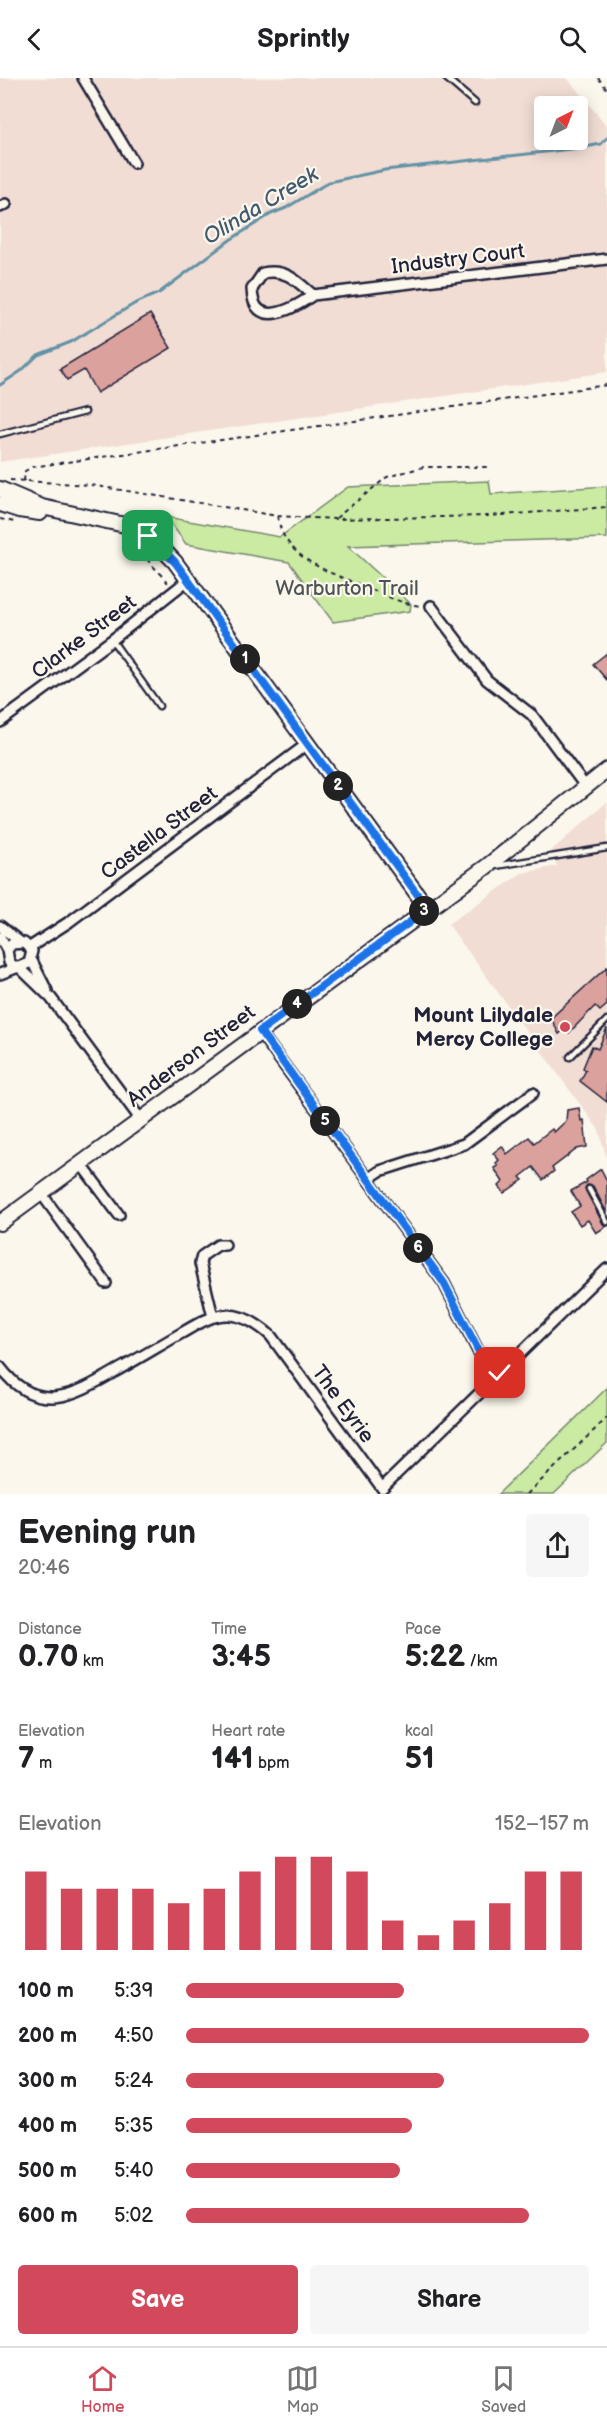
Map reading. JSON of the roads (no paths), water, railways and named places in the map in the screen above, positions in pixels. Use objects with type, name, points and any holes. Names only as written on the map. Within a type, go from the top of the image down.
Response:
[{"type":"main road","points":[[2,493],[32,512],[66,513],[116,522],[139,530],[161,546],[428,909]]},
{"type":"main road","name":"Anderson Street","points":[[0,1222],[486,867],[585,786],[606,774]]},
{"type":"street","points":[[83,78],[134,163]]},
{"type":"street","name":"Industry Court","points":[[313,295],[287,274],[274,271],[263,273],[252,289],[254,302],[258,309],[269,314],[290,310],[313,295],[607,260]]},
{"type":"street","name":"Clarke Street","points":[[0,722],[112,640],[188,580]]},
{"type":"street","points":[[431,606],[487,680],[532,715],[585,786]]},
{"type":"street","name":"Castella Street","points":[[30,947],[69,922],[307,744]]},
{"type":"street","points":[[0,926],[30,947],[31,959],[51,998],[141,1120]]},
{"type":"street","points":[[0,937],[9,962],[51,998]]},
{"type":"street","points":[[5,955],[12,944],[20,942]]},
{"type":"street","points":[[0,974],[27,965],[31,959]]},
{"type":"street","points":[[260,1031],[444,1283],[478,1350],[500,1373]]},
{"type":"street","points":[[368,1179],[380,1171],[465,1144],[533,1093]]},
{"type":"street","points":[[81,1164],[119,1215]]},
{"type":"street","points":[[41,1193],[106,1282]]},
{"type":"street","points":[[213,1317],[200,1263],[202,1256],[218,1245],[225,1245]]},
{"type":"street","name":"The Eyrie","points":[[0,1367],[17,1385],[31,1394],[46,1398],[61,1398],[84,1389],[213,1317],[227,1315],[245,1318],[272,1336],[380,1491],[607,1269]]},
{"type":"lane","points":[[446,78],[475,103]]},
{"type":"lane","points":[[0,434],[85,412]]},
{"type":"lane","points":[[112,640],[159,706]]},
{"type":"lane","points":[[486,867],[607,848]]},
{"type":"lane","points":[[570,1057],[607,1020]]},
{"type":"lane","points":[[588,1189],[607,1222]]},
{"type":"waterway","name":"Olinda Creek","points":[[0,385],[21,371],[38,355],[71,342],[134,304],[159,293],[230,240],[329,182],[385,170],[580,148],[601,144],[607,138]]},
{"type":"place","name":"Mount Lilydale Mercy College","points":[[565,1027]]},
{"type":"park label","name":"Warburton Trail","points":[[347,588]]}]
